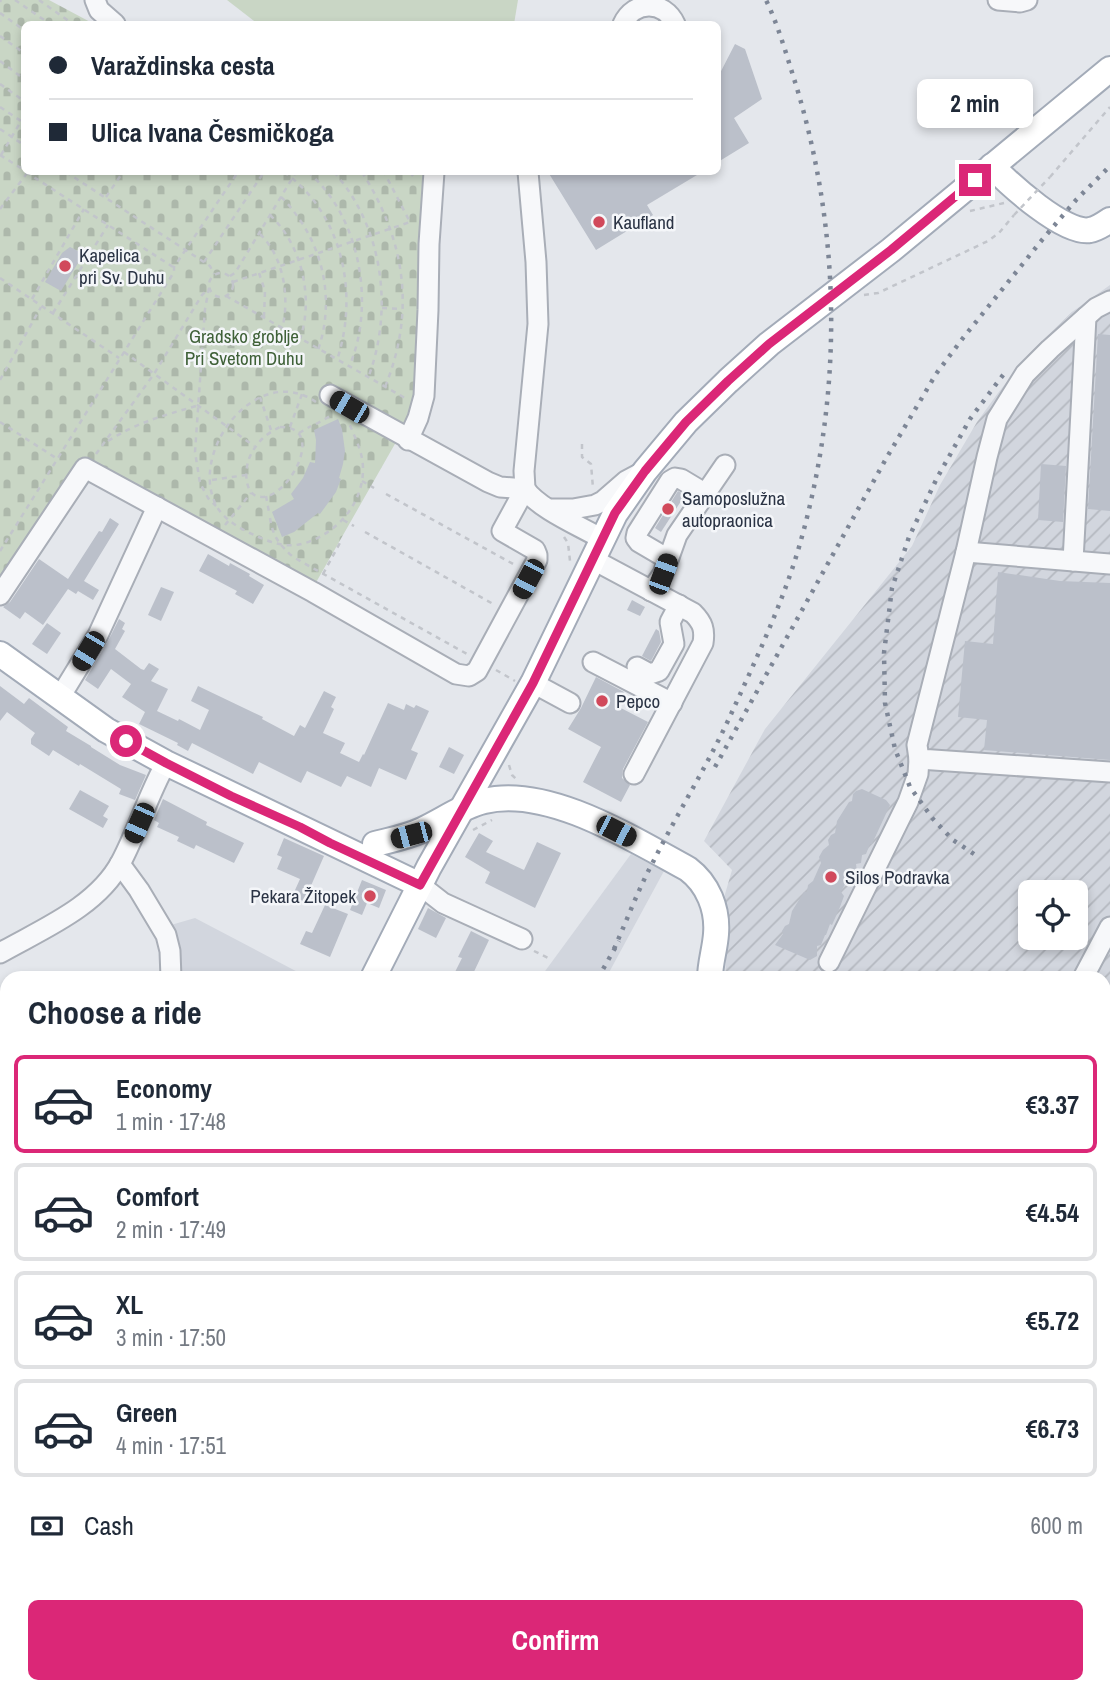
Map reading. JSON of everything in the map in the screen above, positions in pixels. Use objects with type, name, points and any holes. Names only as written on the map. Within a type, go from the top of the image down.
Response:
[{"type":"main road","points":[[377,971],[425,876],[499,744],[584,549],[615,513],[645,471],[686,422],[769,344],[891,250],[1110,69]]},
{"type":"main road","points":[[992,166],[1025,197],[1070,227],[1091,230],[1110,220]]},
{"type":"main road","points":[[0,654],[106,730],[166,763],[330,843],[425,876]]},
{"type":"main road","points":[[499,744],[497,767],[501,779],[509,791],[527,800]]},
{"type":"main road","points":[[376,844],[411,835],[474,804],[494,799],[527,800],[555,806],[595,821],[696,875],[709,895],[715,914],[716,935],[711,971]]},
{"type":"main road","points":[[300,827],[413,854],[425,861],[425,876]]},
{"type":"street","points":[[94,0],[99,10],[112,21]]},
{"type":"street","points":[[998,0],[1027,0]]},
{"type":"street","points":[[624,21],[632,10],[648,4],[665,9],[674,21]]},
{"type":"street","points":[[408,440],[421,407],[426,384],[429,244],[434,175]]},
{"type":"street","points":[[0,595],[85,468],[313,592],[456,674],[470,676],[477,671],[537,560],[535,551],[502,531],[525,489],[524,471],[538,324],[528,175]]},
{"type":"street","points":[[829,962],[908,802],[918,774],[917,744],[997,419],[1025,374],[1086,317],[1110,301]]},
{"type":"street","points":[[1073,561],[1086,317]]},
{"type":"street","points":[[327,405],[408,440],[488,482],[500,487],[525,489],[530,496],[550,509],[584,549],[701,620],[705,631],[703,643],[634,774]]},
{"type":"street","points":[[652,591],[663,574],[677,535],[725,465]]},
{"type":"street","points":[[550,509],[585,508],[594,505],[603,501],[626,481],[645,471]]},
{"type":"street","points":[[668,559],[639,541],[636,538],[637,533],[670,481],[675,478],[706,494]]},
{"type":"street","points":[[60,697],[98,635],[157,507]]},
{"type":"street","points":[[966,552],[1110,564]]},
{"type":"street","points":[[637,667],[650,674],[659,671],[674,644],[670,622],[679,605]]},
{"type":"street","points":[[593,662],[672,703]]},
{"type":"street","points":[[525,682],[570,703]]},
{"type":"street","points":[[919,759],[1110,772]]},
{"type":"street","points":[[0,953],[81,906],[112,876],[166,763]]},
{"type":"street","points":[[120,864],[166,935],[171,971]]},
{"type":"street","points":[[425,876],[443,903],[522,939]]},
{"type":"street","points":[[1087,971],[1110,927]]},
{"type":"path","points":[[15,0],[46,21]]},
{"type":"path","points":[[39,0],[69,21]]},
{"type":"path","points":[[0,13],[21,28]]},
{"type":"path","points":[[0,36],[21,51]]},
{"type":"path","points":[[0,61],[21,77]]},
{"type":"path","points":[[0,84],[21,99]]},
{"type":"path","points":[[0,107],[21,120]]},
{"type":"path","points":[[862,295],[878,293],[988,242],[999,233],[1110,107]]},
{"type":"path","points":[[21,123],[1,155],[21,168]]},
{"type":"path","points":[[0,129],[21,143]]},
{"type":"path","points":[[0,209],[25,175]]},
{"type":"path","points":[[32,175],[174,267]]},
{"type":"path","points":[[71,175],[187,250],[210,266],[214,274]]},
{"type":"path","points":[[106,197],[121,175]]},
{"type":"path","points":[[0,551],[174,272],[174,267],[236,175]]},
{"type":"path","points":[[204,262],[262,175]]},
{"type":"path","points":[[288,175],[308,193],[328,223],[345,271],[348,302],[345,332],[337,361]]},
{"type":"path","points":[[230,276],[235,273],[294,175]]},
{"type":"path","points":[[310,175],[324,190],[347,227],[360,271],[363,304],[358,341],[349,368]]},
{"type":"path","points":[[337,175],[359,208],[370,235],[380,275],[380,335],[368,378]]},
{"type":"path","points":[[233,282],[410,222],[386,175]]},
{"type":"path","points":[[365,176],[391,229],[402,277],[401,333],[395,361],[385,387]]},
{"type":"path","points":[[281,197],[306,229],[318,253],[326,299],[326,314],[318,350]]},
{"type":"path","points":[[32,299],[84,209]]},
{"type":"path","points":[[270,215],[281,227],[298,260],[306,292],[305,318],[300,339]]},
{"type":"path","points":[[52,313],[108,225]]},
{"type":"path","points":[[258,234],[270,247],[283,277],[286,300],[282,329]]},
{"type":"path","points":[[226,296],[232,291],[233,282],[230,276],[222,272],[214,274],[209,281],[205,309],[195,452],[200,483],[208,498],[228,520],[248,532],[280,545],[303,544],[322,537],[337,526],[355,501],[362,480],[359,447],[348,421]]},
{"type":"path","points":[[260,273],[265,291],[264,318]]},
{"type":"path","points":[[0,278],[119,359]]},
{"type":"path","points":[[209,288],[214,295],[226,296],[421,407]]},
{"type":"path","points":[[85,468],[154,374],[202,295],[209,288]]},
{"type":"path","points":[[0,380],[42,306]]},
{"type":"path","points":[[382,308],[402,309]]},
{"type":"path","points":[[124,352],[256,447]]},
{"type":"path","points":[[218,509],[211,480],[217,444],[227,426],[245,407],[266,394],[284,391],[302,394],[327,405],[331,416]]},
{"type":"path","points":[[289,427],[302,394]]},
{"type":"path","points":[[260,397],[271,432]]},
{"type":"path","points":[[105,443],[142,422],[198,405]]},
{"type":"path","points":[[327,405],[331,416]]},
{"type":"path","points":[[316,424],[331,416]]},
{"type":"path","points":[[0,422],[56,458]]},
{"type":"path","points":[[299,433],[311,426]]},
{"type":"path","points":[[280,427],[289,427],[299,433],[302,445],[297,466],[290,478],[281,488],[266,496],[251,493],[246,475],[248,461],[260,440],[280,427]]},
{"type":"path","points":[[582,444],[582,457],[591,464],[594,494]]},
{"type":"path","points":[[211,480],[246,475]]},
{"type":"path","points":[[362,480],[374,488]]},
{"type":"path","points":[[228,520],[251,493]]},
{"type":"path","points":[[386,494],[517,566]]},
{"type":"path","points":[[266,496],[269,512]]},
{"type":"path","points":[[270,518],[272,530],[280,545],[293,557],[476,659]]},
{"type":"path","points":[[343,520],[354,526]]},
{"type":"path","points":[[365,532],[495,605]]},
{"type":"path","points":[[313,592],[341,541]]},
{"type":"path","points":[[487,665],[525,682]]},
{"type":"path","points":[[468,835],[475,828],[498,818]]},
{"type":"shaded area","points":[[1110,285],[1110,971],[725,971],[728,920],[723,901],[732,870],[704,841],[765,729],[912,546],[940,485],[977,422],[1029,354],[1072,312]]},
{"type":"shaded area","points":[[631,854],[664,871],[610,971],[545,971]]},
{"type":"shaded area","points":[[195,918],[296,971],[179,971],[180,950],[171,925]]},
{"type":"green space","name":"Gradsko groblje Pri Svetom Duhu","points":[[0,0],[49,0],[88,21],[21,21],[21,175],[425,175],[422,380],[412,414],[314,586],[83,458],[0,586]]},
{"type":"green space","points":[[227,0],[518,0],[514,21],[254,21]]},
{"type":"building","points":[[735,44],[745,49],[762,99],[734,118],[749,143],[721,160],[721,71]]},
{"type":"building","name":"Kaufland","points":[[550,175],[697,175],[647,205],[653,215],[596,250]]},
{"type":"building","name":"Kapelica pri Sv. Duhu","points":[[70,247],[80,252],[78,263],[61,291],[45,282],[62,253]]},
{"type":"building","points":[[1098,334],[1110,335],[1110,511],[1088,509]]},
{"type":"building","points":[[338,419],[345,451],[336,492],[320,514],[282,537],[272,512],[294,499],[291,494],[303,478],[310,462],[315,463],[314,430]]},
{"type":"building","points":[[1041,464],[1066,466],[1063,522],[1038,520]]},
{"type":"building","points":[[678,491],[685,495],[661,532],[655,528]]},
{"type":"building","points":[[110,518],[119,524],[84,581],[99,590],[93,600],[78,591],[76,594],[68,589],[43,625],[25,612],[20,619],[3,607],[10,602],[39,559],[68,579]]},
{"type":"building","points":[[208,554],[250,574],[249,576],[264,585],[253,604],[235,594],[237,591],[199,571]]},
{"type":"building","points":[[998,572],[1060,581],[1110,583],[1110,760],[984,750],[987,720],[958,717],[965,641],[993,644]]},
{"type":"building","points":[[161,587],[174,592],[161,621],[148,615]]},
{"type":"building","points":[[632,600],[645,607],[640,616],[627,610]]},
{"type":"building","points":[[119,619],[125,623],[122,629],[125,631],[115,649],[141,669],[144,670],[149,663],[159,669],[151,681],[168,689],[157,711],[200,730],[209,710],[191,701],[198,686],[263,717],[262,719],[294,736],[300,725],[305,728],[324,691],[336,697],[331,707],[334,709],[323,733],[345,743],[340,753],[359,762],[388,703],[404,710],[406,704],[429,711],[411,750],[418,753],[406,780],[379,768],[371,787],[347,776],[341,787],[307,771],[301,783],[259,762],[253,774],[192,743],[188,751],[177,745],[178,743],[139,724],[145,712],[122,697],[131,684],[111,669],[98,689],[85,680]]},
{"type":"building","points":[[47,623],[61,633],[47,654],[32,644]]},
{"type":"building","points":[[656,629],[661,642],[651,661],[642,656]]},
{"type":"building","points":[[596,677],[624,692],[617,706],[648,722],[623,769],[622,778],[630,785],[621,802],[583,782],[601,747],[568,729]]},
{"type":"building","points":[[0,686],[24,704],[29,698],[68,727],[66,731],[120,765],[146,775],[135,800],[119,794],[121,789],[80,764],[79,766],[53,750],[49,756],[31,744],[35,733],[7,712],[0,721]]},
{"type":"building","points":[[449,747],[464,755],[454,774],[439,767]]},
{"type":"building","points":[[862,789],[886,800],[890,805],[872,844],[866,854],[862,855],[861,863],[856,864],[857,872],[849,876],[841,892],[844,896],[840,907],[821,945],[817,946],[817,956],[810,960],[775,945],[785,926],[789,924],[792,911],[813,881],[821,863],[819,857],[829,845],[831,835],[835,833],[837,821],[852,801],[853,794]]},
{"type":"building","points":[[80,790],[109,806],[103,816],[108,819],[103,828],[69,809]]},
{"type":"building","points":[[163,799],[207,822],[206,825],[244,843],[234,863],[196,845],[194,849],[177,841],[179,837],[157,827],[159,823],[154,820]]},
{"type":"building","points":[[479,833],[493,841],[486,852],[524,870],[537,842],[561,853],[535,908],[485,883],[490,872],[465,857]]},
{"type":"building","points":[[284,838],[324,856],[303,904],[291,899],[300,879],[277,869],[282,857],[277,855]]},
{"type":"building","name":"Pekara Žitopek","points":[[362,880],[386,890],[379,908],[367,903],[362,915],[350,910]]},
{"type":"building","points":[[325,905],[348,914],[330,957],[300,944],[306,931],[312,933]]},
{"type":"building","points":[[428,908],[446,918],[436,938],[418,929]]},
{"type":"building","points":[[471,931],[489,940],[474,971],[456,971],[462,958],[458,957]]},
{"type":"railway","points":[[614,949],[648,873],[723,731],[779,605],[801,540],[815,483],[824,427],[830,369],[831,312],[822,198],[796,85],[766,0]]},
{"type":"railway","points":[[715,767],[936,374],[1042,240],[1110,166]]},
{"type":"railway","points":[[974,854],[953,840],[933,819],[910,787],[895,749],[885,703],[884,653],[892,588],[909,537],[937,478],[970,419],[1006,371]]},
{"type":"railway","points":[[602,971],[619,941]]},
{"type":"place","name":"Kaufland","points":[[599,222]]},
{"type":"place","name":"Kapelica pri Sv. Duhu","points":[[65,266]]},
{"type":"place","name":"Samoposlužna autopraonica","points":[[668,509]]},
{"type":"place","name":"Pepco","points":[[602,701]]},
{"type":"place","name":"Silos Podravka","points":[[831,877]]},
{"type":"place","name":"Pekara Žitopek","points":[[370,896]]},
{"type":"route","points":[[126,741],[231,796],[420,885],[533,683],[626,495],[686,422],[728,381],[769,344],[891,250],[975,180]]}]
